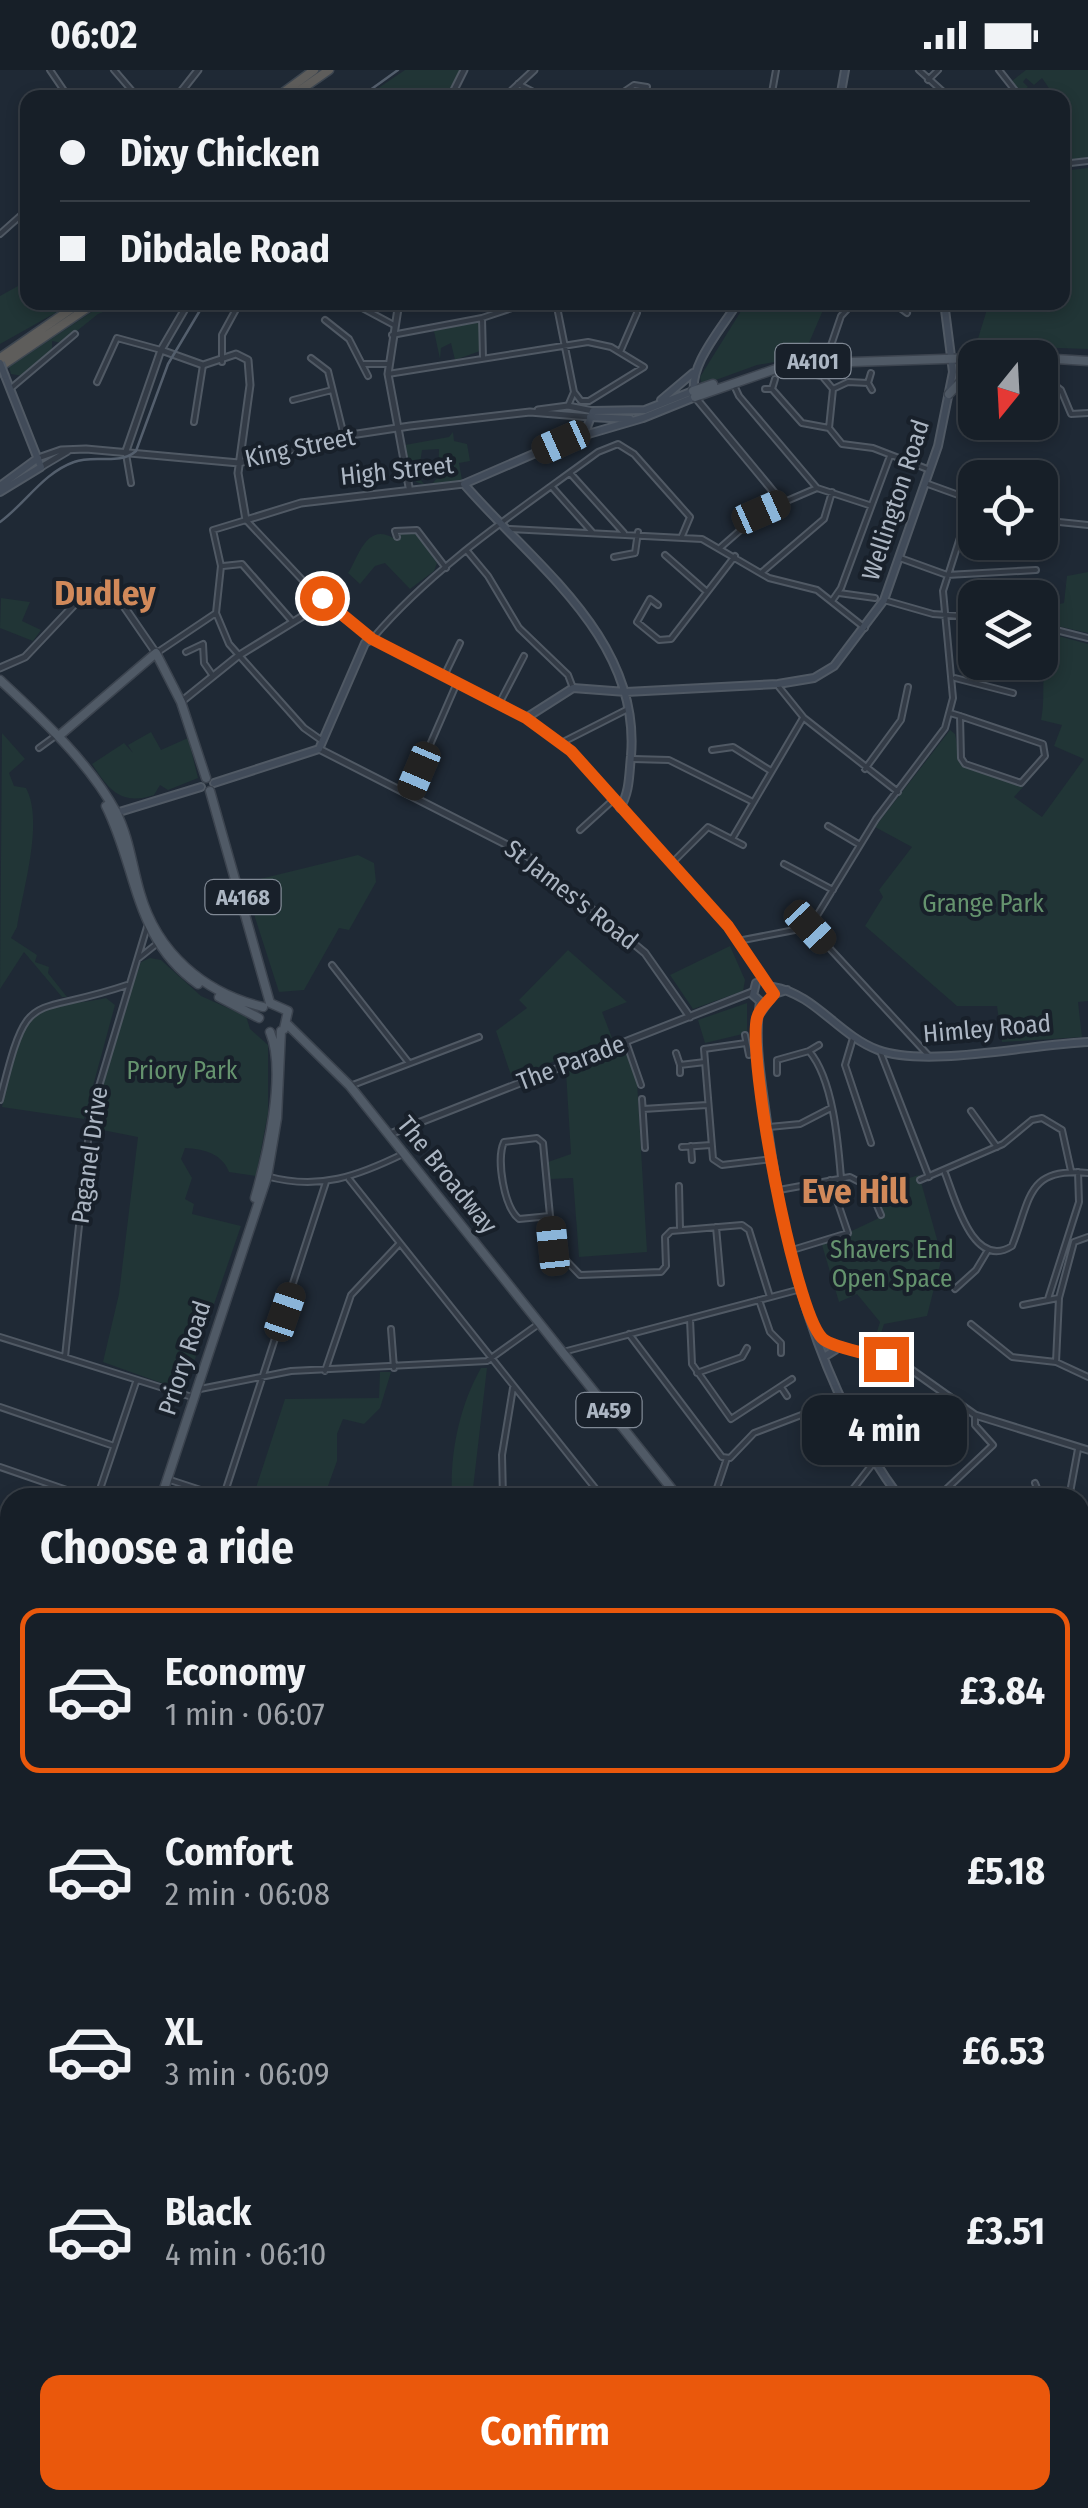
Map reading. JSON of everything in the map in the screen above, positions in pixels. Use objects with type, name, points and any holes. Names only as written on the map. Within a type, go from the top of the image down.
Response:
[{"type":"highway","points":[[287,90],[314,70]]},
{"type":"highway","points":[[300,90],[329,70]]},
{"type":"highway","points":[[1,366],[71,310]]},
{"type":"highway","points":[[1,366],[84,310]]},
{"type":"main road","points":[[650,408],[680,388],[697,368],[733,310]]},
{"type":"main road","name":"Wellington Road","points":[[573,688],[626,692],[778,684],[828,670],[864,628],[880,599],[900,558],[926,484],[949,394],[953,358],[945,310]]},
{"type":"main road","name":"A4101","points":[[694,394],[790,364],[958,358]]},
{"type":"main road","points":[[1058,359],[1088,361]]},
{"type":"main road","points":[[0,489],[40,462],[1,366]]},
{"type":"main road","points":[[592,414],[650,408],[694,394],[697,368]]},
{"type":"main road","points":[[949,394],[958,385]]},
{"type":"main road","name":"High Street","points":[[464,484],[561,442],[643,418],[694,394]]},
{"type":"main road","points":[[592,414],[620,421],[643,418]]},
{"type":"main road","points":[[561,442],[586,430],[592,414]]},
{"type":"main road","points":[[464,484],[586,616],[626,692],[630,708],[630,759],[626,798],[620,808]]},
{"type":"main road","points":[[115,809],[208,785],[320,749],[365,643],[372,639],[526,718],[561,744],[672,864],[738,941],[772,988]]},
{"type":"main road","points":[[59,735],[156,653]]},
{"type":"main road","name":"A4168","points":[[156,653],[182,702],[267,1005]]},
{"type":"main road","points":[[4,686],[59,735],[115,809],[144,906],[181,964],[220,992],[267,1005],[259,1018]]},
{"type":"main road","points":[[526,718],[573,688]]},
{"type":"main road","points":[[100,792],[157,947],[201,986],[259,1018],[270,1032],[284,1028]]},
{"type":"main road","points":[[115,809],[125,856]]},
{"type":"main road","points":[[754,968],[756,983],[752,992],[762,1002]]},
{"type":"main road","points":[[756,983],[772,988]]},
{"type":"main road","points":[[772,988],[757,1019],[772,1160],[789,1251],[818,1334],[829,1351],[841,1400],[893,1488]]},
{"type":"main road","name":"Himley Road","points":[[772,988],[788,990],[880,1051],[929,1056],[1088,1042]]},
{"type":"main road","name":"The Broadway","points":[[267,1005],[286,1008],[284,1028],[350,1086],[671,1488]]},
{"type":"main road","name":"Priory Road","points":[[164,1488],[264,1176],[277,1118],[284,1028]]},
{"type":"main road","name":"Priory Road","points":[[248,1231],[264,1176],[274,1089],[270,1032]]},
{"type":"street","points":[[50,70],[64,90]]},
{"type":"street","points":[[55,76],[63,70]]},
{"type":"street","points":[[114,70],[132,90]]},
{"type":"street","points":[[182,90],[198,70]]},
{"type":"street","points":[[512,90],[534,70]]},
{"type":"street","points":[[919,70],[940,90]]},
{"type":"street","points":[[928,80],[938,70]]},
{"type":"street","points":[[999,70],[1015,90]]},
{"type":"street","points":[[518,84],[529,90]]},
{"type":"street","points":[[625,90],[647,88]]},
{"type":"street","points":[[0,234],[20,217]]},
{"type":"street","points":[[131,484],[126,450],[161,350],[184,310]]},
{"type":"street","points":[[222,362],[222,335],[236,310]]},
{"type":"street","points":[[366,310],[394,325]]},
{"type":"street","points":[[397,310],[388,374],[409,488]]},
{"type":"street","points":[[392,335],[506,310]]},
{"type":"street","points":[[388,374],[564,344],[588,342],[620,352],[644,366],[589,401],[581,400],[574,392],[564,344],[558,310]]},
{"type":"street","points":[[826,360],[847,310]]},
{"type":"street","points":[[902,310],[907,314]]},
{"type":"street","points":[[620,352],[637,313]]},
{"type":"street","points":[[482,318],[483,358]]},
{"type":"street","points":[[324,320],[350,339],[368,376]]},
{"type":"street","points":[[10,388],[75,334]]},
{"type":"street","points":[[97,382],[117,338],[203,365],[222,362],[236,354],[248,360],[250,386],[238,463],[246,520],[324,603],[372,639],[404,603],[446,568],[602,450],[622,444],[690,517],[682,536]]},
{"type":"street","points":[[53,344],[59,350]]},
{"type":"street","points":[[312,358],[326,368],[344,436]]},
{"type":"street","points":[[363,364],[389,364]]},
{"type":"street","points":[[194,422],[203,365]]},
{"type":"street","points":[[800,372],[822,376],[833,389],[828,428]]},
{"type":"street","points":[[871,374],[868,383],[872,390]]},
{"type":"street","points":[[772,388],[775,379]]},
{"type":"street","points":[[732,381],[740,396],[817,488],[868,504]]},
{"type":"street","points":[[833,389],[848,382],[868,383]]},
{"type":"street","points":[[765,390],[772,388]]},
{"type":"street","points":[[772,388],[802,423],[828,428],[847,447],[874,448],[930,470]]},
{"type":"street","points":[[1058,388],[1071,414],[1088,414]]},
{"type":"street","points":[[293,400],[332,390]]},
{"type":"street","points":[[568,406],[574,392]]},
{"type":"street","points":[[694,394],[782,502]]},
{"type":"street","name":"King Street","points":[[40,462],[70,449],[126,450],[238,463],[344,436],[397,428],[568,406],[592,414]]},
{"type":"street","name":"King Street","points":[[530,412],[592,414]]},
{"type":"street","points":[[832,601],[840,590],[868,504],[890,456]]},
{"type":"street","points":[[570,473],[624,532]]},
{"type":"street","name":"High Street","points":[[221,566],[212,536],[214,530],[301,504],[464,484]]},
{"type":"street","points":[[926,484],[958,495]]},
{"type":"street","points":[[552,487],[592,532]]},
{"type":"street","points":[[721,547],[761,512],[817,488]]},
{"type":"street","points":[[761,573],[824,518],[832,492]]},
{"type":"street","points":[[1058,522],[1088,525]]},
{"type":"street","points":[[502,528],[691,537],[721,547],[761,573],[817,590],[864,628]]},
{"type":"street","points":[[396,537],[395,531],[417,530],[446,568]]},
{"type":"street","points":[[614,557],[635,552],[638,532]]},
{"type":"street","points":[[738,941],[810,927],[860,845],[940,738],[950,713],[953,677],[946,575],[958,543]]},
{"type":"street","points":[[468,552],[488,576],[508,614],[568,676],[573,688]]},
{"type":"street","points":[[672,561],[678,554]]},
{"type":"street","points":[[665,555],[707,592]]},
{"type":"street","points":[[658,605],[650,599],[637,622],[664,640],[671,638],[735,556]]},
{"type":"street","points":[[900,558],[946,575],[1036,570]]},
{"type":"street","points":[[0,668],[28,654],[76,602],[104,586],[112,589],[156,653],[216,613],[221,600],[221,566],[242,564],[292,621]]},
{"type":"street","points":[[840,590],[958,616]]},
{"type":"street","points":[[182,702],[238,656],[324,603]]},
{"type":"street","points":[[216,613],[238,656],[304,728],[321,740]]},
{"type":"street","points":[[1058,630],[1088,638]]},
{"type":"street","points":[[443,678],[460,643]]},
{"type":"street","points":[[186,652],[203,644],[204,662],[213,676]]},
{"type":"street","points":[[499,704],[524,656]]},
{"type":"street","points":[[953,677],[1013,694]]},
{"type":"street","points":[[409,793],[456,684]]},
{"type":"street","points":[[778,684],[804,718],[898,792]]},
{"type":"street","points":[[866,769],[901,720],[908,686]]},
{"type":"street","points":[[561,744],[630,708]]},
{"type":"street","points":[[950,713],[960,716],[1043,744],[1046,752],[1022,783],[966,764],[961,758],[960,716]]},
{"type":"street","points":[[732,839],[804,718]]},
{"type":"street","points":[[39,748],[59,735]]},
{"type":"street","points":[[712,750],[733,747],[770,770]]},
{"type":"street","name":"St James's Road","points":[[320,749],[534,860],[645,953],[690,1018]]},
{"type":"street","points":[[630,759],[668,760],[753,802]]},
{"type":"street","points":[[580,830],[613,800]]},
{"type":"street","points":[[672,864],[708,826],[743,844]]},
{"type":"street","points":[[828,826],[860,845]]},
{"type":"street","points":[[784,864],[833,890]]},
{"type":"street","points":[[787,878],[792,869]]},
{"type":"street","points":[[138,958],[157,947],[144,906]]},
{"type":"street","points":[[810,927],[929,1056]]},
{"type":"street","name":"Paganel Drive","points":[[65,1357],[91,1113],[147,928]]},
{"type":"street","points":[[332,965],[409,1064]]},
{"type":"street","points":[[0,1100],[18,1031],[29,1014],[51,1002],[82,999],[127,985]]},
{"type":"street","name":"The Parade","points":[[390,1134],[752,992]]},
{"type":"street","points":[[745,1035],[749,1054]]},
{"type":"street","points":[[854,1036],[845,1064],[872,1143]]},
{"type":"street","points":[[350,1086],[480,1037]]},
{"type":"street","points":[[626,1042],[641,1084]]},
{"type":"street","points":[[746,1043],[704,1049],[713,1160],[722,1165],[772,1160]]},
{"type":"street","points":[[777,1073],[777,1060],[809,1052],[819,1045]]},
{"type":"street","points":[[880,1051],[928,1178]]},
{"type":"street","points":[[809,1052],[822,1069],[837,1125],[841,1178]]},
{"type":"street","points":[[676,1054],[680,1073]]},
{"type":"street","points":[[680,1065],[705,1062]]},
{"type":"street","points":[[642,1099],[645,1148]]},
{"type":"street","points":[[643,1109],[708,1105]]},
{"type":"street","points":[[768,1127],[800,1124],[831,1108]]},
{"type":"street","points":[[971,1111],[997,1147]]},
{"type":"street","points":[[920,1180],[945,1173],[970,1156],[997,1147],[1032,1120],[1048,1119],[1062,1130],[1071,1171]]},
{"type":"street","points":[[550,1216],[519,1219],[513,1214],[502,1173],[504,1142],[537,1138],[544,1143],[556,1254],[587,1277],[664,1270],[665,1237],[680,1229],[742,1225],[749,1230],[770,1297]]},
{"type":"street","points":[[691,1146],[692,1160]]},
{"type":"street","points":[[682,1147],[711,1146]]},
{"type":"street","points":[[264,1176],[326,1182],[349,1179],[404,1153]]},
{"type":"street","points":[[945,1173],[972,1237],[988,1250],[1005,1251],[1012,1246],[1034,1188],[1047,1176],[1071,1171],[1088,1173]]},
{"type":"street","points":[[1048,1299],[1079,1202],[1078,1172]]},
{"type":"street","points":[[778,1190],[841,1178],[861,1179],[869,1187],[881,1215]]},
{"type":"street","points":[[349,1179],[596,1488]]},
{"type":"street","points":[[789,1251],[842,1238],[849,1231],[830,1180]]},
{"type":"street","points":[[226,1488],[326,1182]]},
{"type":"street","points":[[679,1186],[680,1229]]},
{"type":"street","points":[[716,1227],[721,1283]]},
{"type":"street","points":[[1056,1362],[1059,1298],[1078,1238],[1088,1237]]},
{"type":"street","points":[[325,1370],[352,1295],[400,1244]]},
{"type":"street","points":[[959,1290],[988,1250]]},
{"type":"street","points":[[563,1352],[801,1290]]},
{"type":"street","points":[[1023,1305],[1059,1298]]},
{"type":"street","points":[[758,1300],[770,1332],[781,1344],[781,1353]]},
{"type":"street","points":[[690,1319],[692,1364],[729,1422],[792,1379]]},
{"type":"street","points":[[0,1337],[136,1382],[194,1393],[263,1376],[492,1359],[540,1323]]},
{"type":"street","points":[[970,1324],[1012,1358],[1056,1362],[1088,1377]]},
{"type":"street","points":[[979,1332],[985,1325]]},
{"type":"street","points":[[392,1329],[394,1368]]},
{"type":"street","points":[[629,1334],[727,1458]]},
{"type":"street","points":[[829,1351],[849,1346],[906,1366],[975,1415],[1088,1450]]},
{"type":"street","points":[[697,1373],[742,1358],[746,1348]]},
{"type":"street","points":[[98,1488],[136,1382]]},
{"type":"street","points":[[503,1488],[502,1456],[514,1387]]},
{"type":"street","points":[[782,1387],[787,1396]]},
{"type":"street","points":[[854,1488],[874,1462],[949,1396]]},
{"type":"street","points":[[717,1488],[727,1458],[754,1434],[841,1400]]},
{"type":"street","points":[[0,1407],[114,1446]]},
{"type":"street","points":[[949,1488],[994,1446],[975,1425],[975,1415]]},
{"type":"street","points":[[1069,1488],[1070,1472],[1080,1446]]},
{"type":"street","points":[[0,1467],[64,1488]]},
{"type":"street","points":[[167,1479],[195,1488]]},
{"type":"street","points":[[1035,1483],[1037,1488]]},
{"type":"green space","points":[[405,70],[460,70],[450,90],[375,90]]},
{"type":"green space","points":[[1026,70],[1088,70],[1088,158],[1070,159],[1070,90],[1050,90],[1042,78],[1034,85],[1026,78],[1023,82],[1028,87],[1019,90],[1012,81]]},
{"type":"green space","points":[[1088,168],[1088,349],[1058,348],[1058,340],[978,340],[987,310],[1070,310],[1070,170]]},
{"type":"green space","points":[[20,285],[20,310],[61,310],[0,344],[0,296]]},
{"type":"green space","points":[[94,310],[108,310],[62,343],[52,341],[52,351],[23,376],[11,374],[9,367]]},
{"type":"green space","points":[[742,310],[823,310],[803,357],[757,365],[702,385],[700,377]]},
{"type":"green space","points":[[480,321],[480,351],[455,360],[451,343],[441,348],[440,359],[434,331]]},
{"type":"green space","points":[[453,432],[454,441],[467,444],[470,461],[459,463],[462,480],[432,484],[438,477],[439,449],[422,450],[418,477],[424,484],[418,483],[409,470],[405,445],[449,437]]},
{"type":"green space","points":[[414,531],[437,563],[434,571],[410,589],[385,563],[375,566],[360,584],[348,573],[370,538],[385,534],[395,539],[402,532]]},
{"type":"green space","points":[[1088,572],[1088,633],[1058,626],[1058,604],[1064,603],[1067,576]]},
{"type":"green space","points":[[1,598],[30,602],[22,621],[41,630],[33,641],[0,628]]},
{"type":"green space","name":"Grange Park","points":[[1058,636],[1088,644],[1088,1001],[1078,1002],[1082,1037],[1002,1042],[997,1006],[957,1006],[865,926],[883,897],[879,890],[912,847],[875,827],[950,730],[955,734],[961,765],[1023,787],[1014,797],[1042,817],[1084,759],[1054,746],[1062,725],[1041,720],[1044,680],[1058,680]]},
{"type":"green space","points":[[151,732],[161,750],[188,738],[198,778],[168,790],[160,785],[154,795],[143,798],[124,797],[104,781],[92,764],[124,743],[133,753],[128,745]]},
{"type":"green space","points":[[2,733],[25,759],[9,773],[14,786],[26,788],[33,818],[27,875],[17,927],[11,938],[37,955],[35,962],[49,967],[48,973],[67,997],[62,997],[24,952],[0,989]]},
{"type":"green space","points":[[358,855],[374,863],[376,882],[349,930],[339,928],[304,990],[279,992],[244,883]]},
{"type":"green space","points":[[730,946],[745,980],[743,991],[693,1009],[670,975]]},
{"type":"green space","points":[[568,950],[627,1002],[602,1012],[612,1038],[512,1078],[496,1031],[527,1008],[519,1000]]},
{"type":"green space","name":"Priory Park","points":[[150,958],[161,960],[201,996],[246,1016],[250,1029],[268,1045],[268,1113],[256,1176],[229,1172],[217,1156],[198,1150],[185,1148],[181,1159],[192,1178],[185,1199],[194,1204],[192,1214],[241,1226],[184,1391],[103,1362],[119,1294],[138,1137],[92,1128],[113,1039],[141,962]]},
{"type":"green space","points":[[106,998],[115,1005],[84,1119],[2,1107],[17,1045],[32,1018],[59,1005]]},
{"type":"green space","points":[[747,1003],[747,1033],[705,1043],[698,1020]]},
{"type":"green space","points":[[625,1047],[637,1082],[647,1252],[579,1257],[573,1178],[550,1179],[548,1162],[571,1154],[566,1072]]},
{"type":"green space","name":"Shavers End Open Space","points":[[919,1175],[942,1257],[927,1316],[884,1324],[875,1352],[871,1351],[880,1322],[857,1294],[839,1302],[822,1245],[877,1219],[883,1214],[877,1202],[898,1190],[896,1182]]},
{"type":"green space","points":[[481,1368],[487,1368],[473,1488],[452,1488],[458,1431]]},
{"type":"green space","points":[[380,1372],[391,1372],[380,1408],[364,1424],[343,1419],[337,1434],[337,1461],[327,1488],[256,1488],[285,1399],[379,1398]]},
{"type":"tram line","points":[[370,90],[398,70]]},
{"type":"tram line","points":[[0,522],[63,467],[82,460],[122,458],[136,451],[168,364],[200,310]]},
{"type":"district","name":"Dudley","points":[[105,593]]},
{"type":"district","name":"Eve Hill","points":[[855,1191]]},
{"type":"route","points":[[322,598],[345,621],[372,639],[526,718],[571,751],[728,926],[754,968],[772,984],[774,994],[765,1002],[757,1019],[757,1030],[772,1160],[795,1273],[818,1334],[826,1343],[849,1346],[886,1359]]}]
